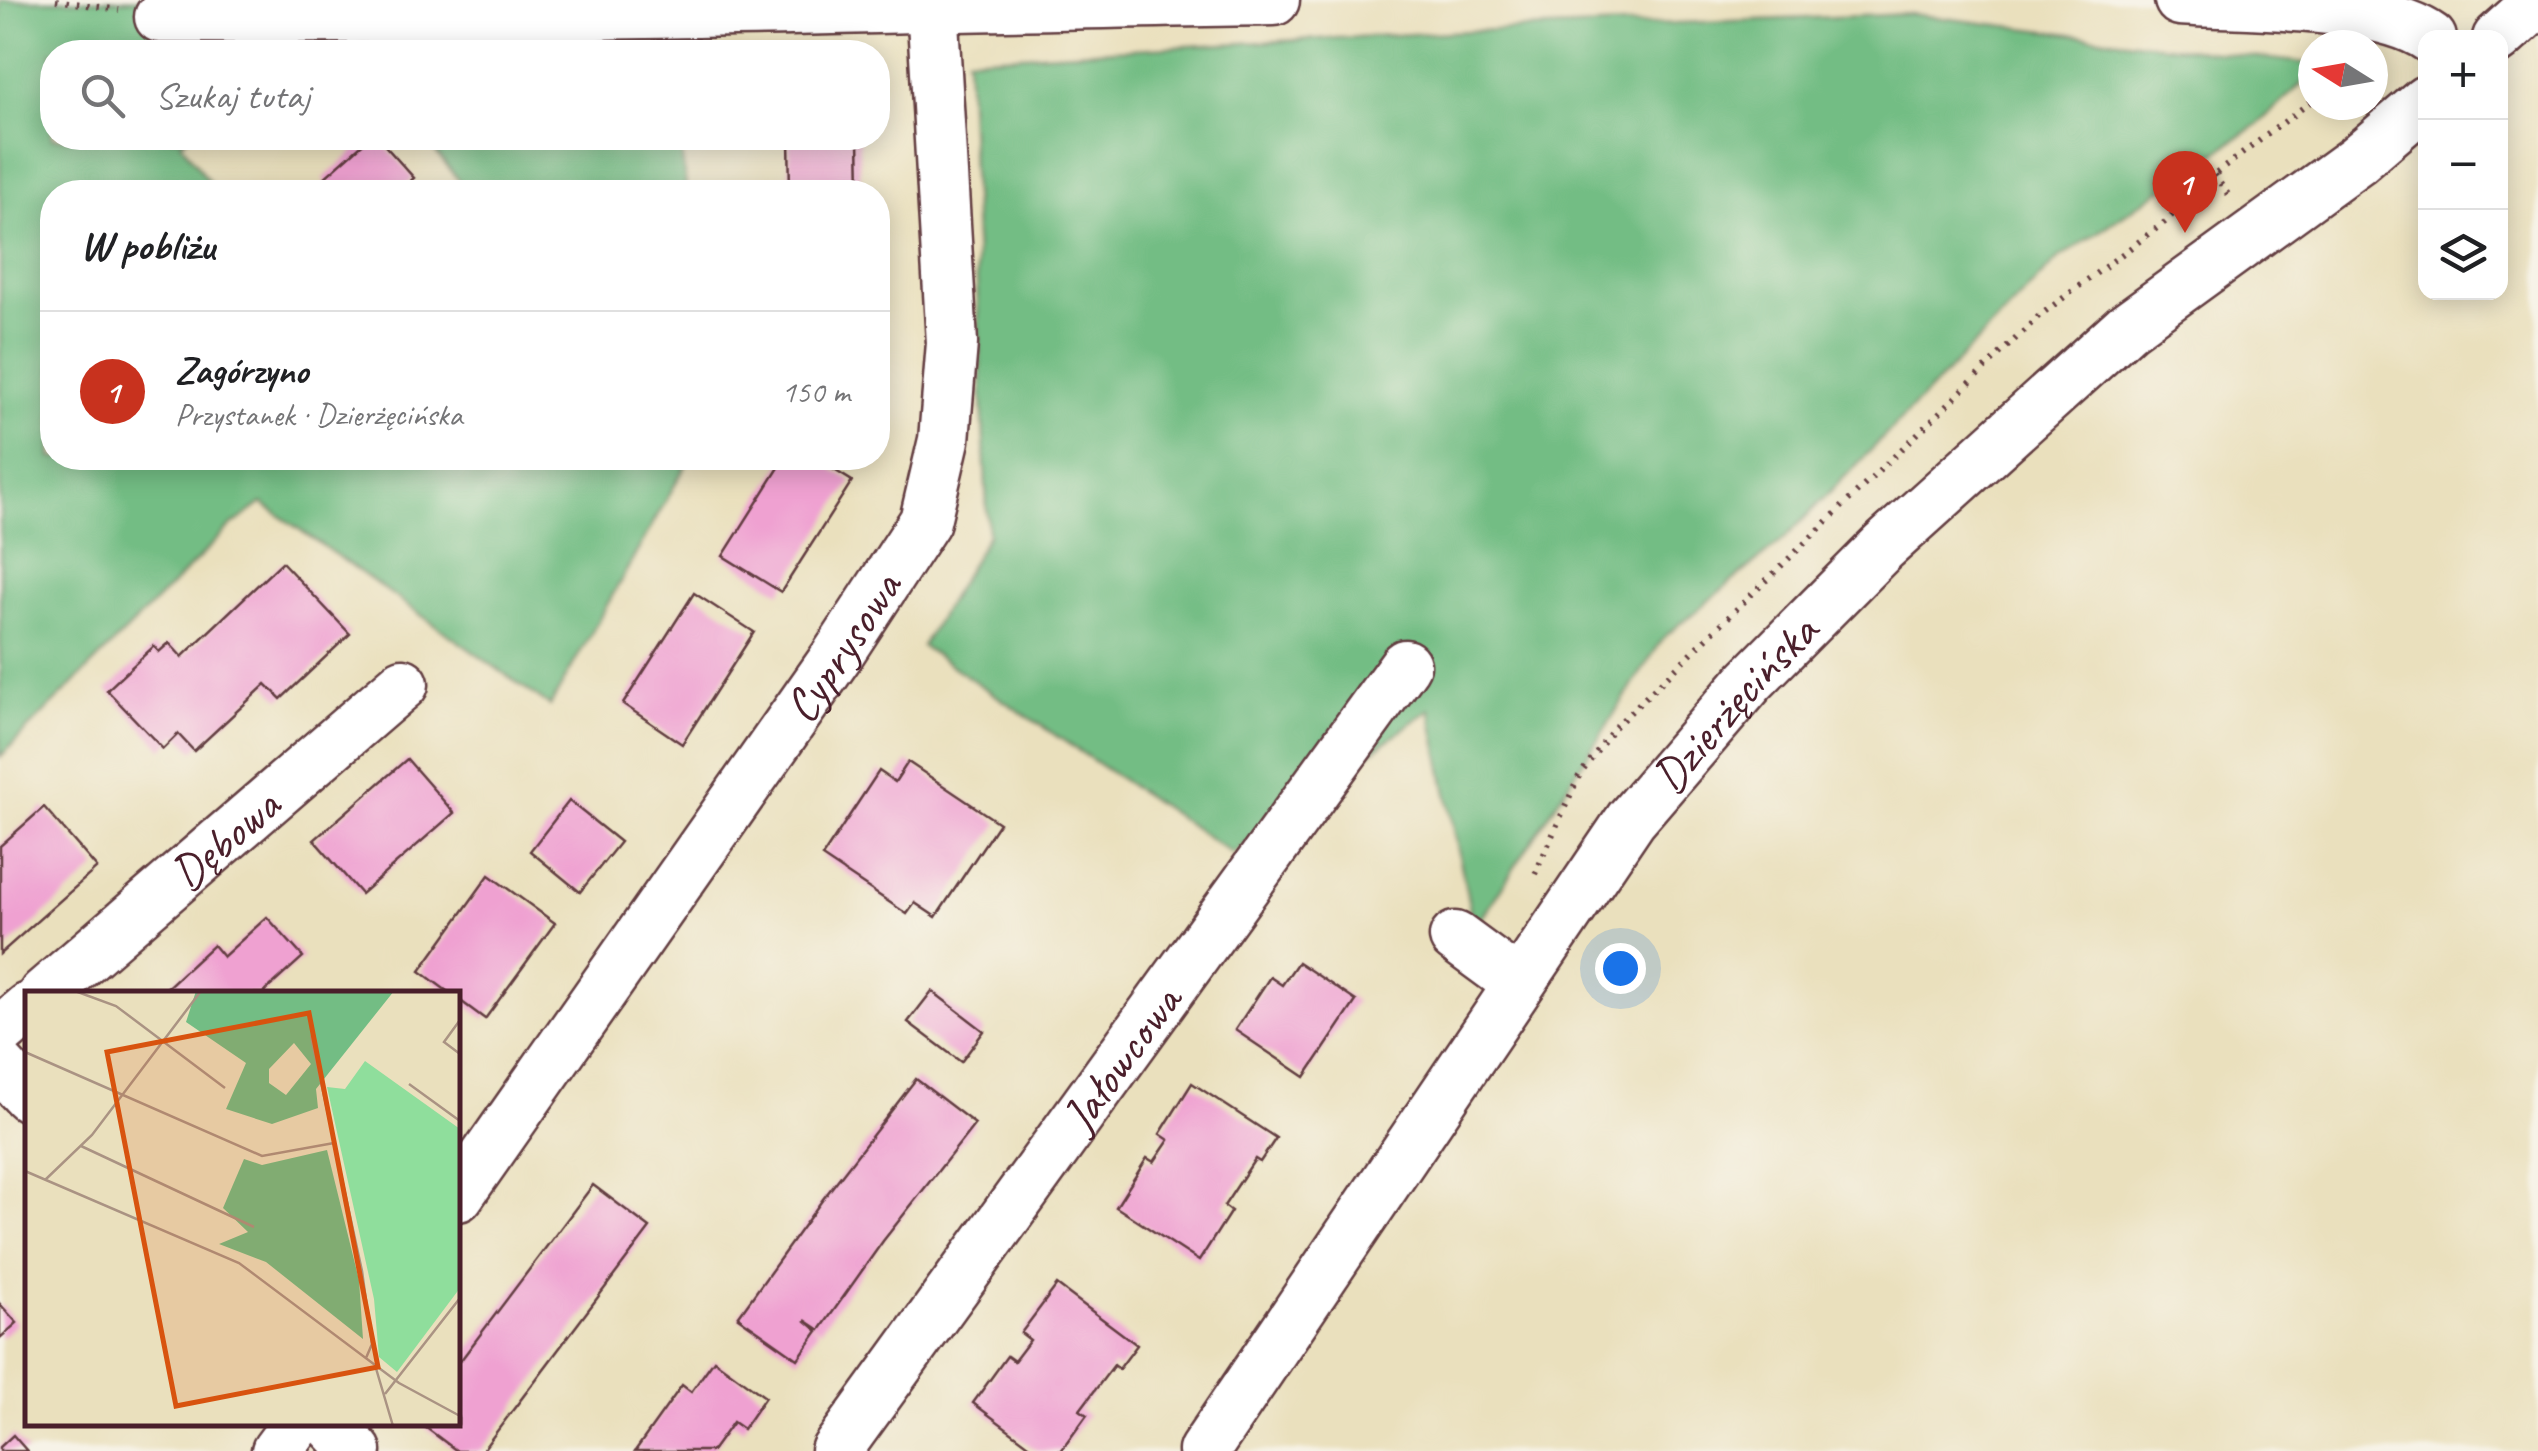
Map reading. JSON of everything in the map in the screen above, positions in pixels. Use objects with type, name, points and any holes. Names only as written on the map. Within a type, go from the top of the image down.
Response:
[{"type":"street","points":[[160,17],[377,18],[1274,0]]},
{"type":"street","points":[[2180,0],[2367,13],[2420,30]]},
{"type":"street","name":"Cyprysowa","points":[[460,1193],[814,688],[924,521],[944,440],[952,343],[932,4]]},
{"type":"street","name":"Dzierżęcińska","points":[[1204,1451],[1631,819],[1750,681],[1884,547],[2127,326],[2358,160],[2418,108]]},
{"type":"street","name":"Jałowcowa","points":[[836,1451],[1406,666]]},
{"type":"street","name":"Dębowa","points":[[47,991],[403,684]]},
{"type":"street","points":[[1455,937],[1519,984]]},
{"type":"street","points":[[0,1032],[25,1011]]},
{"type":"street","points":[[0,1066],[25,1093]]},
{"type":"street","points":[[277,1451],[296,1426]]},
{"type":"street","points":[[333,1426],[356,1451]]},
{"type":"path","points":[[56,0],[160,17]]},
{"type":"green space","points":[[0,0],[496,0],[524,40],[40,40],[40,150],[186,150],[207,180],[40,180],[40,470],[683,470],[550,706],[262,503],[231,526],[0,757]]},
{"type":"green space","points":[[1911,14],[2298,62],[2298,87],[2258,124],[2057,260],[1783,540],[1664,637],[1474,930],[1430,709],[1233,854],[922,646],[988,535],[967,58],[1468,31]]},
{"type":"green space","points":[[434,150],[681,150],[685,180],[459,180]]},
{"type":"building","points":[[356,150],[389,150],[414,178],[412,180],[323,179]]},
{"type":"building","points":[[789,150],[859,150],[860,180],[790,180]]},
{"type":"building","points":[[777,470],[834,470],[852,481],[781,592],[723,556]]},
{"type":"building","points":[[282,562],[350,634],[281,699],[266,684],[194,751],[178,734],[163,749],[107,690],[154,646],[159,652],[169,643],[182,657]]},
{"type":"building","points":[[694,593],[754,632],[682,744],[623,704]]},
{"type":"building","points":[[407,759],[454,813],[361,894],[314,840]]},
{"type":"building","points":[[908,762],[999,823],[936,917],[915,903],[907,914],[822,857],[879,771],[895,782]]},
{"type":"building","points":[[569,801],[620,842],[580,892],[530,851]]},
{"type":"building","points":[[44,807],[97,868],[0,954],[0,846]]},
{"type":"building","points":[[489,875],[555,923],[485,1019],[460,1000],[460,991],[447,991],[420,971]]},
{"type":"building","points":[[267,917],[303,957],[265,991],[163,991],[213,945],[223,957]]},
{"type":"building","points":[[1298,962],[1356,1001],[1305,1077],[1235,1030],[1270,977],[1282,985]]},
{"type":"building","points":[[932,991],[984,1031],[961,1062],[908,1022]]},
{"type":"building","points":[[916,1079],[975,1124],[883,1241],[820,1330],[805,1320],[818,1331],[798,1359],[738,1317]]},
{"type":"building","points":[[1192,1083],[1276,1138],[1260,1162],[1255,1159],[1224,1206],[1231,1211],[1199,1261],[1116,1207],[1147,1158],[1154,1162],[1169,1140],[1160,1134]]},
{"type":"building","points":[[593,1185],[650,1228],[482,1451],[457,1451],[424,1426],[460,1426],[460,1361]]},
{"type":"building","points":[[1057,1285],[1137,1345],[1119,1369],[1114,1365],[1080,1410],[1087,1415],[1061,1451],[1037,1451],[973,1403],[1007,1356],[1014,1361],[1030,1340],[1021,1333]]},
{"type":"building","points":[[0,1304],[17,1323],[0,1338]]},
{"type":"building","points":[[714,1360],[765,1397],[743,1429],[733,1422],[712,1451],[635,1451],[682,1385],[691,1392]]},
{"type":"building","points":[[13,1435],[27,1451],[0,1451]]},
{"type":"place","name":"Zagórzyno","points":[[2185,233]]}]
